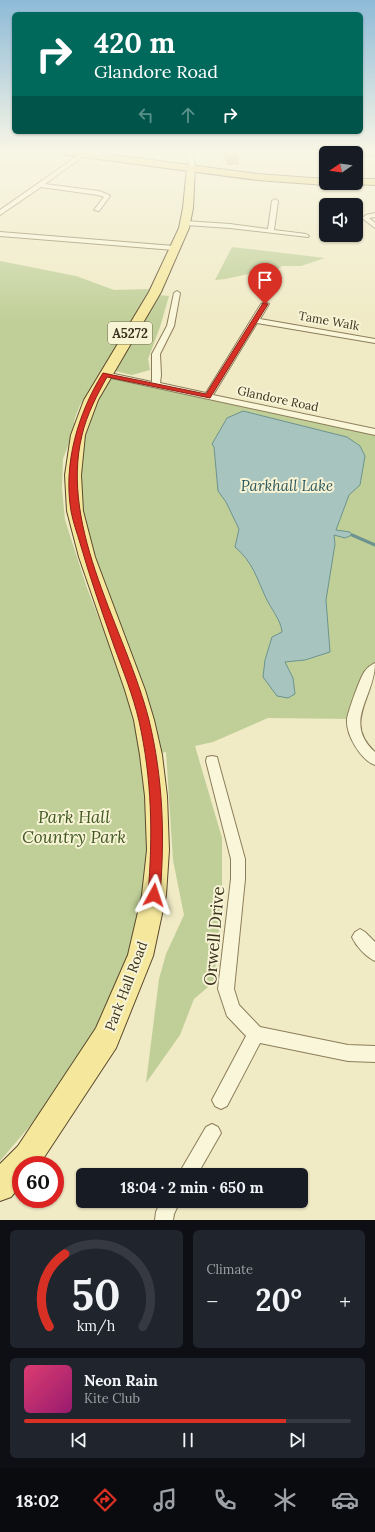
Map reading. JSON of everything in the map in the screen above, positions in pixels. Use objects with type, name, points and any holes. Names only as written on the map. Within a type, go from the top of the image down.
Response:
[{"type":"main road","name":"Park Hall Road","points":[[0,1186],[28,1156],[106,1038],[140,956],[154,895],[158,850],[156,796],[151,755],[144,720],[135,690],[95,582],[75,511],[73,475],[78,435],[91,400],[105,374],[155,292],[185,223],[188,208]]},
{"type":"street","points":[[271,231],[273,208]]},
{"type":"street","points":[[375,215],[365,218],[375,226]]},
{"type":"street","points":[[185,223],[271,231],[306,236]]},
{"type":"street","points":[[0,234],[174,248]]},
{"type":"street","points":[[156,384],[158,376],[156,355],[158,345],[169,330],[177,294]]},
{"type":"street","points":[[208,397],[265,304]]},
{"type":"street","name":"Tame Walk","points":[[255,320],[375,341]]},
{"type":"street","name":"Glandore Road","points":[[105,374],[375,432]]},
{"type":"street","points":[[375,668],[369,674],[353,719],[354,730],[364,750],[375,760]]},
{"type":"street","name":"Orwell Drive","points":[[212,761],[238,859],[238,879],[226,989],[233,1010],[256,1034]]},
{"type":"street","points":[[360,937],[375,953]]},
{"type":"street","points":[[221,1100],[256,1034],[348,1053],[375,1054]]},
{"type":"street","points":[[190,1168],[212,1133]]},
{"type":"street","points":[[164,1220],[164,1212],[167,1208]]},
{"type":"green space","points":[[232,247],[325,258],[301,266],[282,266],[273,273],[253,273],[215,280]]},
{"type":"green space","name":"Park Hall Country Park","points":[[0,261],[76,276],[114,290],[150,289],[80,405],[75,418],[72,435],[63,459],[62,488],[65,520],[87,588],[128,693],[143,769],[148,826],[145,883],[136,934],[115,995],[85,1052],[45,1108],[0,1161]]},
{"type":"green space","points":[[159,295],[169,296],[160,327],[148,359],[150,370],[132,375],[115,371],[117,366]]},
{"type":"green space","points":[[105,374],[375,432],[375,668],[369,674],[353,719],[268,718],[213,742],[195,746],[222,838],[222,905],[214,982],[194,999],[180,1035],[146,1083],[159,979],[166,954],[184,915],[173,860],[166,752],[151,755],[88,561],[75,456]]},
{"type":"water","name":"Parkhall Lake","points":[[243,411],[347,437],[360,446],[365,456],[360,485],[349,495],[336,530],[350,532],[352,535],[345,538],[334,535],[335,544],[326,600],[330,652],[305,660],[285,662],[293,678],[295,694],[288,698],[277,696],[263,677],[265,660],[272,637],[282,632],[278,619],[268,602],[257,577],[246,559],[235,547],[239,529],[226,502],[218,491],[214,447],[212,444],[227,418]]},
{"type":"waterway","points":[[352,535],[375,545]]},
{"type":"route","points":[[154,895],[158,850],[156,796],[151,755],[144,720],[135,690],[95,582],[80,533],[75,511],[73,475],[74,456],[78,435],[91,400],[105,374],[156,384],[208,397],[265,304]]}]
